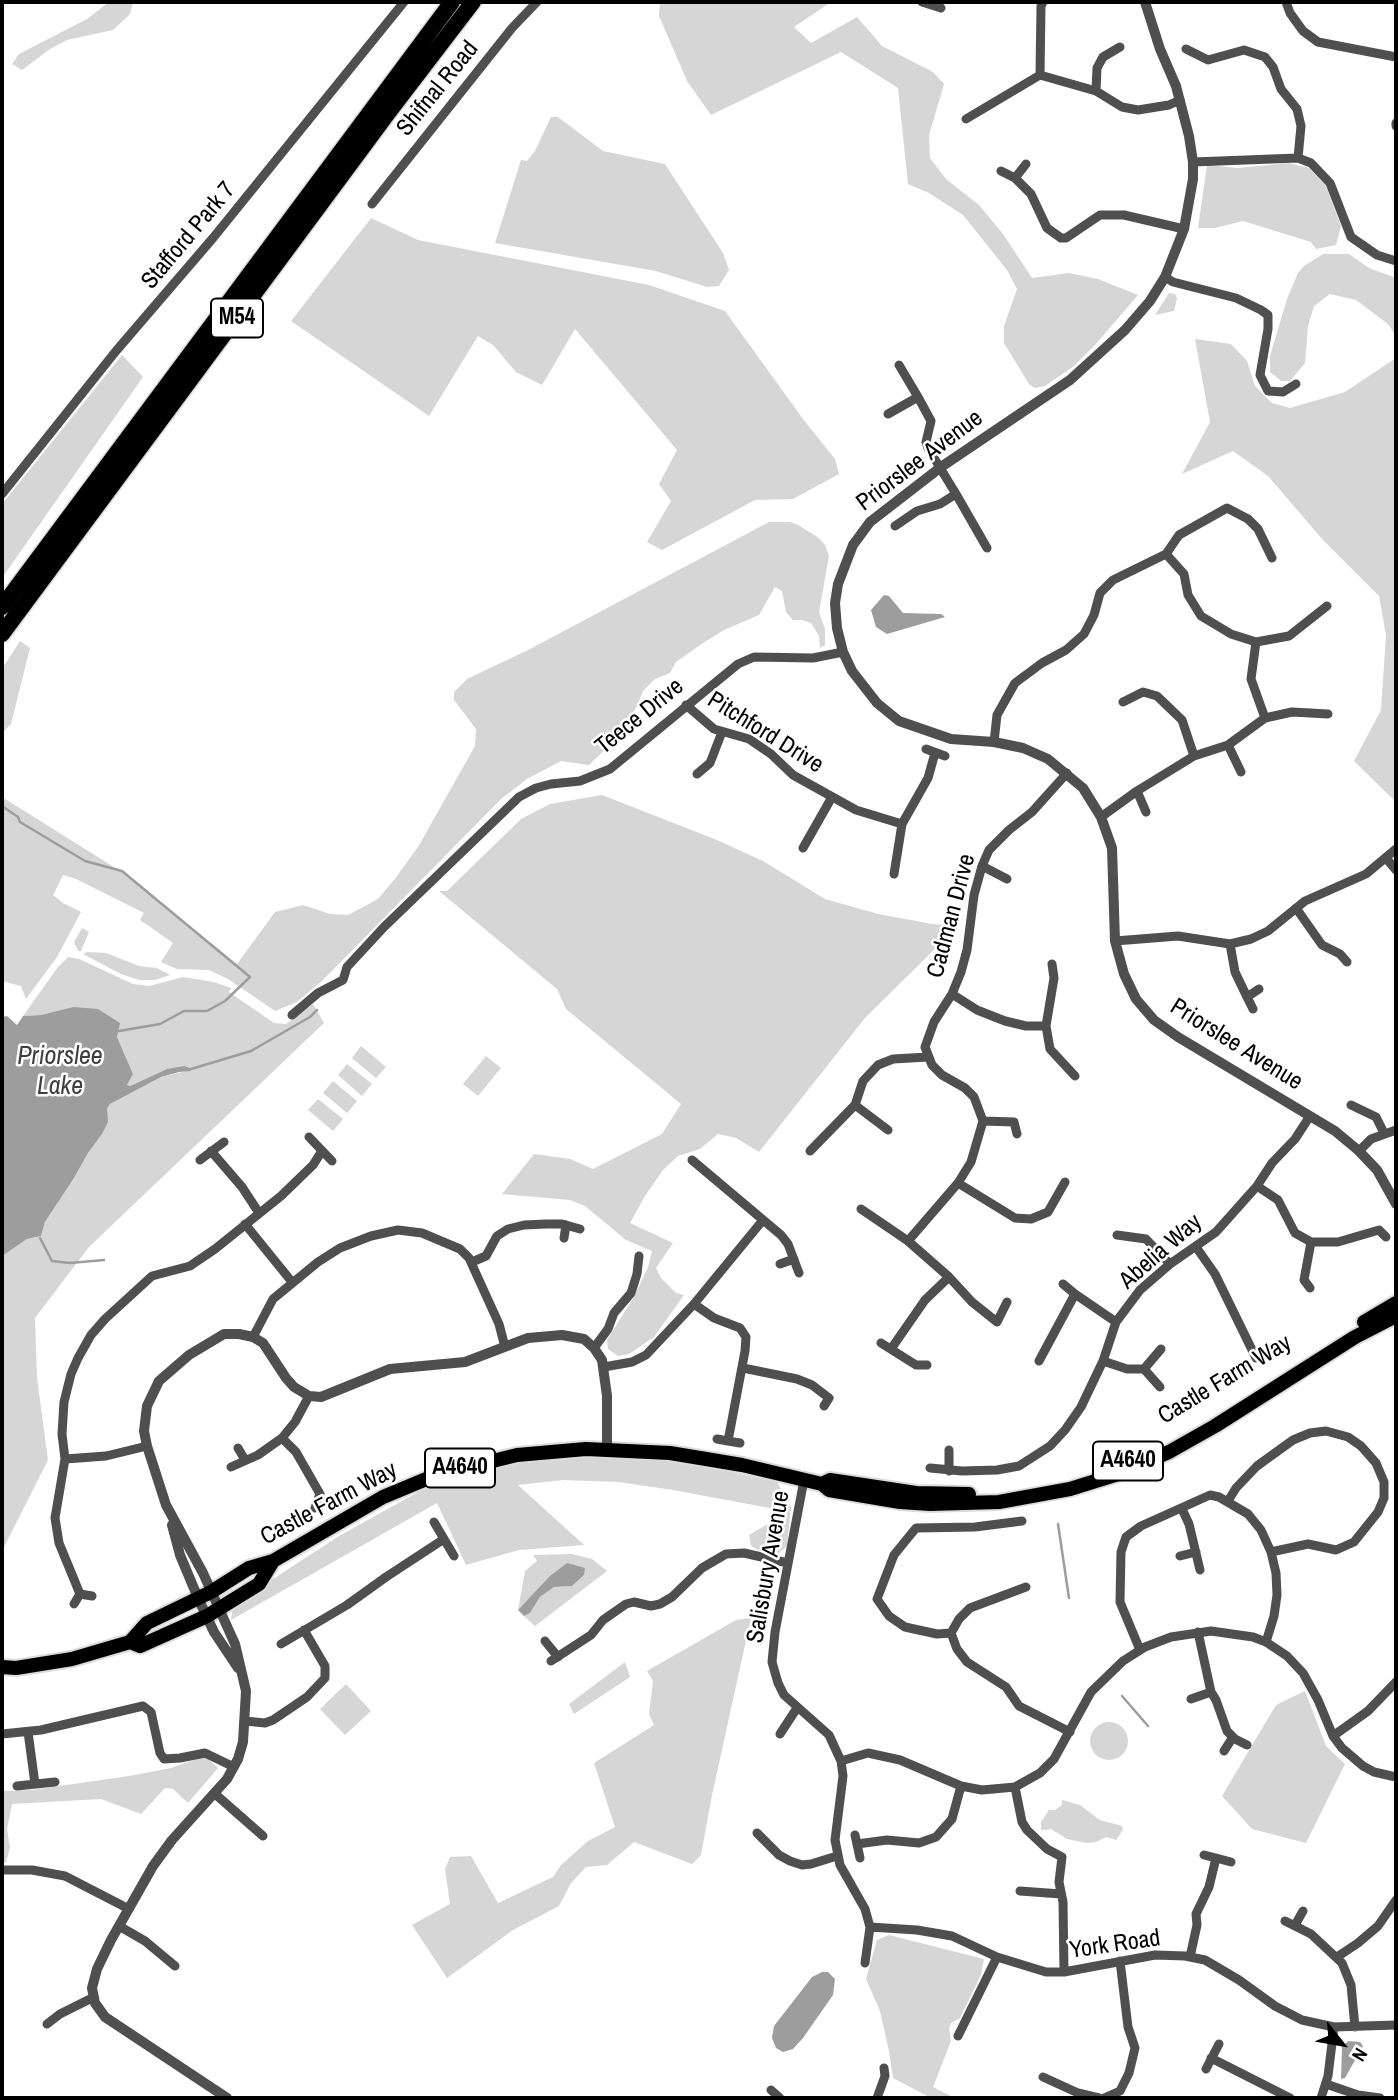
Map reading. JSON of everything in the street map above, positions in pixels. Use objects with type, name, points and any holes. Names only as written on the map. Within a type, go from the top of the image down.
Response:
[{"type":"highway","name":"M54","points":[[2,607],[452,2]]},
{"type":"highway","name":"M54","points":[[2,634],[473,2]]},
{"type":"main road","name":"Castle Farm Way","points":[[822,1484],[830,1480],[915,1493],[986,1493],[1046,1485],[1090,1474],[1146,1453],[1186,1433],[1396,1303]]},
{"type":"main road","name":"Castle Farm Way","points":[[2,1667],[16,1668],[72,1659],[132,1640],[140,1646],[208,1603],[249,1568],[270,1566],[383,1497],[436,1475],[517,1455],[586,1449],[670,1453],[742,1465],[822,1484],[829,1490],[930,1504],[999,1502],[1070,1489],[1115,1475],[1169,1452],[1355,1337],[1396,1315]]},
{"type":"street","name":"Stafford Park 7","points":[[2,494],[116,351],[221,228],[404,2]]},
{"type":"street","name":"Shifnal Road","points":[[372,204],[512,28],[537,2]]},
{"type":"street","points":[[922,2],[941,8]]},
{"type":"street","points":[[1040,75],[1043,2]]},
{"type":"street","name":"Priorslee Avenue","points":[[1145,2],[1180,100],[1193,162],[1193,179],[1184,229],[1166,277],[1139,314],[1070,380],[941,467],[870,522],[853,545],[838,584],[835,603],[837,628],[843,652],[864,690],[899,721],[951,739],[994,742],[1023,748],[1048,759],[1083,788],[1101,817],[1112,848],[1115,941],[1124,974],[1136,999],[1154,1020],[1178,1037],[1335,1131],[1377,1170],[1396,1203]]},
{"type":"street","points":[[1286,2],[1290,13],[1303,31],[1318,42],[1396,57]]},
{"type":"street","points":[[1096,91],[1097,68],[1103,57],[1120,47]]},
{"type":"street","points":[[1186,50],[1208,60],[1244,50],[1265,57],[1273,67],[1281,89],[1297,109],[1301,126],[1298,158]]},
{"type":"street","points":[[966,119],[1040,75],[1096,91],[1122,107],[1138,110],[1169,105],[1180,100]]},
{"type":"street","points":[[1193,162],[1298,158],[1311,163],[1330,183],[1351,237],[1377,255],[1396,261]]},
{"type":"street","points":[[1014,178],[1026,164]]},
{"type":"street","points":[[1001,171],[1014,178],[1031,194],[1047,228],[1061,238],[1066,238],[1100,215],[1124,215],[1184,229]]},
{"type":"street","points":[[1166,277],[1173,282],[1236,298],[1268,315],[1260,375],[1268,391],[1283,393],[1296,384]]},
{"type":"street","points":[[899,365],[931,421],[926,442],[987,548]]},
{"type":"street","points":[[888,414],[918,397]]},
{"type":"street","points":[[895,526],[917,511],[940,504],[956,494]]},
{"type":"street","points":[[994,742],[997,715],[1014,683],[1066,650],[1084,634],[1094,615],[1100,593],[1113,580],[1166,554],[1179,536],[1227,508],[1248,519],[1258,529],[1272,558]]},
{"type":"street","points":[[1166,554],[1184,574],[1188,595],[1201,616],[1231,634],[1256,642],[1289,636],[1326,606]]},
{"type":"street","points":[[1256,642],[1251,679],[1265,718]]},
{"type":"street","name":"Teece Drive","points":[[292,1015],[318,993],[344,980],[347,967],[384,927],[519,797],[536,788],[580,781],[610,769],[738,664],[754,657],[813,657],[843,652]]},
{"type":"street","points":[[1123,702],[1143,692],[1157,695],[1182,719],[1194,756]]},
{"type":"street","name":"Pitchford Drive","points":[[686,705],[714,729],[749,739],[771,754],[793,775],[832,797],[856,810],[902,824]]},
{"type":"street","points":[[1101,817],[1194,756],[1228,745],[1265,718],[1292,712],[1328,714]]},
{"type":"street","points":[[697,774],[709,764],[722,732]]},
{"type":"street","points":[[1228,745],[1241,772]]},
{"type":"street","points":[[894,874],[902,824],[928,778],[935,753]]},
{"type":"street","name":"Cadman Drive","points":[[928,1057],[925,1047],[927,1036],[961,972],[967,950],[974,895],[989,850],[1032,812],[1068,773]]},
{"type":"street","points":[[1138,791],[1146,812]]},
{"type":"street","points":[[803,848],[832,797]]},
{"type":"street","points":[[1115,941],[1178,936],[1230,944],[1251,939],[1268,931],[1312,896],[1355,880],[1396,849]]},
{"type":"street","points":[[1386,858],[1396,870]]},
{"type":"street","points":[[982,866],[1007,879]]},
{"type":"street","points":[[1296,908],[1322,944],[1340,954],[1347,962]]},
{"type":"street","points":[[1230,944],[1235,972],[1253,1009]]},
{"type":"street","points":[[1052,964],[1054,978],[1045,1026],[1050,1049],[1075,1076]]},
{"type":"street","points":[[1247,997],[1259,989]]},
{"type":"street","points":[[951,994],[977,1010],[1005,1021],[1026,1026],[1045,1026]]},
{"type":"street","points":[[807,1138],[812,1148],[855,1105],[863,1081],[878,1065],[893,1059],[928,1057],[942,1075],[965,1088],[974,1097],[983,1121],[971,1162],[958,1184],[908,1241]]},
{"type":"street","points":[[855,1105],[888,1130]]},
{"type":"street","points":[[1351,1105],[1376,1117],[1384,1133]]},
{"type":"street","name":"Abelia Way","points":[[930,1468],[949,1471],[997,1470],[1019,1466],[1050,1446],[1081,1407],[1103,1361],[1116,1322],[1140,1290],[1170,1264],[1216,1232],[1257,1186],[1310,1116]]},
{"type":"street","points":[[983,1121],[1017,1118],[1017,1134]]},
{"type":"street","points":[[1359,1151],[1371,1139],[1396,1130]]},
{"type":"street","points":[[309,1137],[332,1161]]},
{"type":"street","points":[[200,1160],[224,1142]]},
{"type":"street","points":[[211,1151],[242,1187],[259,1213]]},
{"type":"street","points":[[80,1594],[59,1543],[55,1518],[65,1459],[62,1434],[64,1402],[71,1374],[91,1335],[152,1276],[190,1266],[215,1250],[295,1183],[313,1165],[322,1151]]},
{"type":"street","points":[[692,1160],[788,1244],[799,1273]]},
{"type":"street","points":[[958,1184],[1016,1217],[1031,1219],[1048,1212],[1065,1182]]},
{"type":"street","points":[[1257,1186],[1278,1200],[1296,1234],[1311,1242],[1338,1242],[1383,1230]]},
{"type":"street","points":[[861,1209],[908,1241],[997,1322],[1007,1302]]},
{"type":"street","points":[[604,1367],[632,1362],[646,1355],[694,1304],[763,1220]]},
{"type":"street","points":[[246,1224],[292,1282]]},
{"type":"street","points":[[472,1262],[486,1256],[497,1236],[509,1229],[524,1225],[566,1225],[580,1229]]},
{"type":"street","points":[[564,1238],[566,1225]]},
{"type":"street","points":[[253,1337],[274,1299],[318,1262],[340,1248],[371,1236],[398,1230],[422,1233],[460,1249],[472,1262],[499,1324],[505,1347]]},
{"type":"street","points":[[1118,1235],[1146,1238],[1170,1264]]},
{"type":"street","points":[[1310,1288],[1304,1280],[1311,1242]]},
{"type":"street","points":[[1196,1247],[1215,1274],[1256,1358]]},
{"type":"street","points":[[594,1348],[608,1329],[614,1312],[631,1293],[639,1256]]},
{"type":"street","points":[[780,1264],[794,1259]]},
{"type":"street","points":[[891,1349],[925,1300],[949,1277]]},
{"type":"street","points":[[1063,1284],[1116,1322]]},
{"type":"street","points":[[1039,1361],[1075,1294]]},
{"type":"street","points":[[694,1304],[714,1318],[740,1328],[746,1337],[743,1368],[728,1441]]},
{"type":"street","points":[[227,2098],[104,2017],[92,1988],[97,1969],[153,1866],[172,1840],[227,1779],[243,1742],[246,1691],[235,1644],[208,1603],[166,1506],[147,1446],[144,1431],[147,1406],[159,1381],[189,1355],[224,1334],[253,1337],[263,1343],[294,1387],[309,1396],[321,1397],[390,1370],[466,1362],[528,1338],[562,1335],[584,1339],[594,1348],[604,1367],[607,1449]]},
{"type":"street","points":[[881,1343],[916,1365],[927,1365]]},
{"type":"street","points":[[1144,1369],[1161,1349]]},
{"type":"street","points":[[1103,1361],[1127,1369],[1144,1369],[1160,1387]]},
{"type":"street","points":[[743,1368],[797,1379],[811,1385],[826,1402],[836,1390]]},
{"type":"street","points":[[231,1467],[282,1438],[295,1422],[309,1396]]},
{"type":"street","points":[[1228,1501],[1236,1488],[1257,1466],[1283,1446],[1310,1433],[1326,1432],[1348,1437],[1361,1446],[1376,1463],[1383,1475],[1384,1499],[1378,1512],[1354,1542],[1336,1549],[1303,1545],[1272,1552]]},
{"type":"street","points":[[282,1438],[296,1452],[320,1493],[315,1508]]},
{"type":"street","points":[[717,1439],[740,1443]]},
{"type":"street","points":[[65,1459],[106,1456],[147,1446]]},
{"type":"street","points":[[238,1448],[245,1460]]},
{"type":"street","points":[[949,1450],[949,1471]]},
{"type":"street","name":"Salisbury Avenue","points":[[804,1480],[772,1662],[784,1695],[829,1735],[841,1761]]},
{"type":"street","points":[[1140,1650],[1120,1602],[1123,1544],[1131,1531],[1203,1497],[1219,1496],[1254,1520],[1272,1552],[1277,1595],[1266,1642]]},
{"type":"street","points":[[1182,1509],[1189,1524],[1200,1570]]},
{"type":"street","points":[[951,1633],[929,1633],[905,1627],[889,1616],[877,1599],[894,1555],[916,1528],[975,1527],[1022,1521]]},
{"type":"street","points":[[433,1522],[454,1556]]},
{"type":"street","points":[[281,1644],[347,1605],[444,1539]]},
{"type":"street","points":[[1180,1556],[1196,1552]]},
{"type":"street","points":[[545,1641],[555,1659],[590,1635],[603,1620],[626,1604],[660,1604],[672,1597],[702,1568],[726,1554],[744,1553],[788,1563]]},
{"type":"street","points":[[951,1633],[959,1619],[970,1608],[1026,1587]]},
{"type":"street","points":[[80,1594],[92,1596]]},
{"type":"street","points":[[74,1604],[80,1594]]},
{"type":"street","points":[[245,1721],[265,1723],[274,1720],[307,1697],[325,1678],[325,1665],[304,1630]]},
{"type":"street","points":[[1198,1632],[1211,1692],[1227,1731],[1247,1745]]},
{"type":"street","points":[[865,1963],[870,1927],[865,1909],[837,1856],[835,1840],[843,1776],[841,1761],[868,1753],[900,1759],[961,1786],[982,1790],[1015,1787],[1040,1773],[1054,1759],[1090,1692],[1112,1670],[1140,1650],[1171,1637],[1198,1632],[1239,1634],[1266,1642],[1287,1656],[1303,1673],[1318,1700],[1332,1736],[1352,1759],[1374,1772],[1396,1777]]},
{"type":"street","points":[[951,1633],[957,1649],[967,1662],[1006,1687],[1019,1706],[1070,1731]]},
{"type":"street","points":[[1332,1736],[1368,1711],[1396,1682]]},
{"type":"street","points":[[1191,1699],[1211,1692]]},
{"type":"street","points":[[2,1734],[28,1732],[143,1706],[151,1712],[160,1753],[164,1759],[205,1753],[234,1768]]},
{"type":"street","points":[[780,1734],[797,1708]]},
{"type":"street","points":[[28,1732],[35,1784]]},
{"type":"street","points":[[1224,1751],[1233,1737]]},
{"type":"street","points":[[17,1786],[55,1782]]},
{"type":"street","points":[[860,1858],[856,1840],[919,1843],[936,1837],[952,1819],[961,1786]]},
{"type":"street","points":[[1015,1787],[1022,1822],[1027,1830],[1047,1849],[1062,1857],[1060,1894],[1063,1902],[1064,1972]]},
{"type":"street","points":[[214,1793],[263,1836]]},
{"type":"street","points":[[757,1833],[779,1854],[802,1865],[837,1856]]},
{"type":"street","points":[[1204,1855],[1231,1862]]},
{"type":"street","points":[[1190,1957],[1197,1925],[1196,1914],[1209,1887],[1216,1858]]},
{"type":"street","points":[[2,1870],[32,1870],[65,1876],[129,1909]]},
{"type":"street","points":[[1020,1891],[1060,1894]]},
{"type":"street","points":[[1337,1957],[1359,1943],[1378,1926],[1396,1900]]},
{"type":"street","points":[[1303,1910],[1290,1923],[1311,1934],[1337,1957],[1351,1985],[1355,2027]]},
{"type":"street","points":[[119,1926],[145,1941],[175,1966]]},
{"type":"street","name":"York Road","points":[[870,1927],[917,1930],[952,1936],[1031,1969],[1064,1972],[1155,1955],[1190,1957],[1205,1960],[1231,1975],[1259,1997],[1303,2020],[1334,2027],[1396,2025]]},
{"type":"street","points":[[958,2036],[997,1957]]},
{"type":"street","points":[[1043,2077],[1078,2093],[1102,2098],[1120,2091],[1129,2073],[1135,2048],[1128,2027],[1120,1961]]},
{"type":"street","points":[[47,2024],[60,2014],[94,1997]]},
{"type":"street","points":[[1321,2098],[1326,2084],[1334,2027]]},
{"type":"street","points":[[1206,2070],[1219,2044]]},
{"type":"street","points":[[1211,2058],[1290,2098]]},
{"type":"street","points":[[877,2098],[885,2076],[884,2068]]},
{"type":"street","points":[[1326,2084],[1358,2095],[1380,2098]]},
{"type":"street","points":[[771,2090],[780,2098]]},
{"type":"shaded area","points":[[109,2],[133,2],[130,14],[113,30],[67,40],[22,70],[12,64],[19,54],[87,19]]},
{"type":"shaded area","points":[[660,2],[831,2],[794,27],[811,43],[857,17],[882,46],[933,72],[944,84],[929,135],[930,158],[946,179],[979,205],[1003,234],[1032,278],[1069,273],[1098,279],[1138,295],[1074,366],[1045,386],[1035,388],[1029,384],[1004,343],[1004,326],[1017,289],[1007,270],[963,215],[929,193],[908,184],[898,88],[841,52],[711,115],[687,81],[659,16]]},
{"type":"shaded area","points":[[551,117],[558,117],[603,151],[665,164],[723,253],[729,270],[719,286],[707,287],[656,271],[495,243],[521,160],[527,161],[535,151]]},
{"type":"shaded area","points":[[1289,163],[1309,168],[1326,186],[1341,226],[1336,245],[1316,249],[1311,242],[1243,221],[1215,228],[1198,228],[1207,165],[1238,168]]},
{"type":"shaded area","points":[[371,218],[418,240],[649,285],[725,311],[835,459],[839,474],[793,499],[755,500],[662,550],[647,542],[671,501],[659,484],[677,450],[575,329],[542,385],[516,372],[493,345],[478,336],[429,416],[291,321]]},
{"type":"shaded area","points":[[1323,254],[1349,254],[1369,268],[1396,278],[1396,336],[1388,324],[1356,300],[1330,294],[1314,306],[1308,326],[1305,363],[1290,381],[1281,381],[1270,372],[1270,356],[1287,299],[1298,273]]},
{"type":"shaded area","points":[[1169,293],[1175,294],[1177,298],[1174,311],[1155,315]]},
{"type":"shaded area","points":[[1195,339],[1231,344],[1247,361],[1255,386],[1272,403],[1290,408],[1345,392],[1396,358],[1396,802],[1354,761],[1381,710],[1386,635],[1379,596],[1323,540],[1268,476],[1233,451],[1182,474],[1210,422]]},
{"type":"shaded area","points":[[122,355],[143,377],[2,578],[2,504]]},
{"type":"shaded area","points":[[769,522],[790,522],[798,525],[825,545],[829,556],[819,612],[825,629],[825,645],[820,648],[819,636],[811,623],[793,620],[786,612],[782,591],[775,587],[759,615],[724,630],[676,662],[670,673],[655,679],[643,691],[618,737],[589,765],[561,761],[527,779],[501,799],[323,980],[297,1002],[275,1011],[228,979],[209,970],[177,969],[161,962],[173,943],[140,920],[144,913],[63,875],[53,895],[81,912],[57,957],[26,999],[21,986],[2,981],[2,797],[125,874],[237,964],[275,912],[303,905],[330,914],[348,915],[378,899],[394,880],[418,847],[475,746],[476,729],[454,700],[454,692],[467,679],[530,649]]},
{"type":"shaded area","points":[[20,641],[30,648],[11,724],[2,733],[2,669]]},
{"type":"shaded area","points":[[602,795],[763,861],[825,899],[878,914],[958,926],[865,1018],[759,1152],[736,1138],[718,1134],[700,1149],[678,1156],[663,1170],[630,1223],[673,1243],[656,1268],[661,1278],[676,1293],[684,1295],[654,1337],[629,1354],[618,1356],[608,1349],[607,1340],[634,1297],[648,1267],[652,1251],[626,1240],[585,1206],[570,1200],[502,1194],[534,1154],[570,1159],[593,1169],[662,1134],[681,1104],[566,1009],[557,989],[439,891],[447,891],[521,819],[550,804]]},
{"type":"shaded area","points":[[82,928],[89,932],[81,951],[78,951],[74,942]]},
{"type":"shaded area","points":[[106,953],[139,966],[157,968],[170,975],[155,980],[139,980],[121,974],[83,954]]},
{"type":"shaded area","points":[[68,957],[79,959],[133,984],[149,986],[183,977],[214,982],[231,988],[229,992],[274,1023],[286,1024],[313,1004],[324,1023],[89,1247],[35,1318],[37,1378],[48,1460],[2,1551],[2,1255],[27,1239],[41,1236],[45,1222],[102,1134],[110,1104],[161,1077],[191,1070],[167,1069],[130,1086],[127,1085],[133,1074],[117,1037],[73,1007],[41,1015],[23,1016]]},
{"type":"shaded area","points":[[361,1046],[386,1067],[376,1078],[352,1058]]},
{"type":"shaded area","points":[[486,1056],[501,1068],[478,1096],[463,1084]]},
{"type":"shaded area","points":[[347,1064],[372,1084],[362,1096],[338,1075]]},
{"type":"shaded area","points":[[333,1081],[357,1101],[347,1113],[323,1093]]},
{"type":"shaded area","points":[[318,1099],[343,1119],[333,1131],[308,1110]]},
{"type":"shaded area","points":[[620,1456],[680,1461],[777,1482],[791,1507],[787,1546],[779,1553],[760,1551],[751,1546],[749,1535],[775,1520],[775,1509],[618,1482],[563,1480],[518,1485],[584,1545],[519,1550],[466,1565],[437,1503],[231,1620],[233,1605],[339,1536],[420,1491],[494,1464],[564,1457]]},
{"type":"shaded area","points":[[572,1554],[592,1559],[607,1571],[535,1626],[524,1616],[530,1613],[540,1597],[554,1587],[572,1586],[584,1575],[567,1563],[518,1610],[525,1571],[537,1561],[533,1555]]},
{"type":"shaded area","points":[[751,1618],[701,1855],[692,1864],[634,1842],[607,1865],[586,1867],[571,1883],[559,1906],[513,1930],[447,1978],[412,1925],[450,1904],[445,1869],[450,1857],[471,1856],[498,1903],[553,1877],[561,1865],[588,1841],[615,1827],[594,1763],[654,1725],[649,1714],[653,1681],[647,1671],[736,1620]]},
{"type":"shaded area","points":[[625,1662],[630,1677],[574,1714],[569,1704]]},
{"type":"shaded area","points":[[346,1684],[371,1711],[345,1735],[320,1709]]},
{"type":"shaded area","points":[[1305,1691],[1326,1746],[1345,1764],[1306,1843],[1252,1829],[1222,1796],[1276,1705]]},
{"type":"shaded area","points":[[1109,1722],[1123,1727],[1128,1741],[1123,1755],[1109,1760],[1095,1755],[1090,1741],[1095,1727]]},
{"type":"shaded area","points":[[205,1756],[218,1768],[188,1803],[173,1789],[165,1788],[141,1814],[101,1799],[12,1804],[7,1829],[10,1848],[6,1862],[2,1863],[2,1791],[32,1790],[129,1776],[171,1768]]},
{"type":"shaded area","points":[[1062,1800],[1080,1805],[1100,1820],[1122,1826],[1123,1830],[1116,1840],[1106,1837],[1087,1843],[1067,1839],[1051,1829],[1041,1830],[1041,1822],[1049,1810],[1055,1810],[1062,1805]]},
{"type":"shaded area","points":[[889,1935],[984,1959],[981,1975],[960,2018],[951,2023],[951,2041],[933,2087],[955,2098],[931,2098],[893,2078],[880,2011],[866,1979],[877,1940]]},
{"type":"water","points":[[884,595],[889,596],[903,613],[941,614],[945,617],[887,634],[876,627],[871,610]]},
{"type":"water","name":"Priorslee Lake","points":[[73,1007],[98,1009],[120,1023],[117,1037],[133,1074],[127,1085],[167,1069],[184,1066],[191,1071],[161,1077],[110,1104],[107,1109],[108,1122],[102,1134],[45,1222],[41,1236],[27,1239],[2,1256],[2,1017],[7,1016],[17,1025],[23,1016],[41,1015]]},
{"type":"water","points":[[567,1563],[585,1568],[584,1575],[572,1586],[554,1587],[540,1597],[530,1613],[524,1616],[518,1610],[550,1576]]},
{"type":"water","points":[[828,1972],[835,1979],[833,1995],[803,2038],[793,2049],[783,2052],[776,2048],[772,2038],[774,2026],[812,1977]]},
{"type":"water","points":[[1348,2041],[1360,2042],[1363,2046],[1345,2078],[1341,2079],[1342,2047]]},
{"type":"waterway","points":[[2,806],[18,817],[20,822],[85,861],[122,871],[250,977],[225,1001],[207,1011],[184,1011],[160,1024],[119,1031]]},
{"type":"waterway","points":[[191,1069],[251,1051],[310,1017],[317,1010]]},
{"type":"waterway","points":[[40,1238],[52,1261],[70,1263],[104,1260]]},
{"type":"waterway","points":[[1058,1524],[1069,1598]]},
{"type":"waterway","points":[[1122,1696],[1148,1726]]}]
